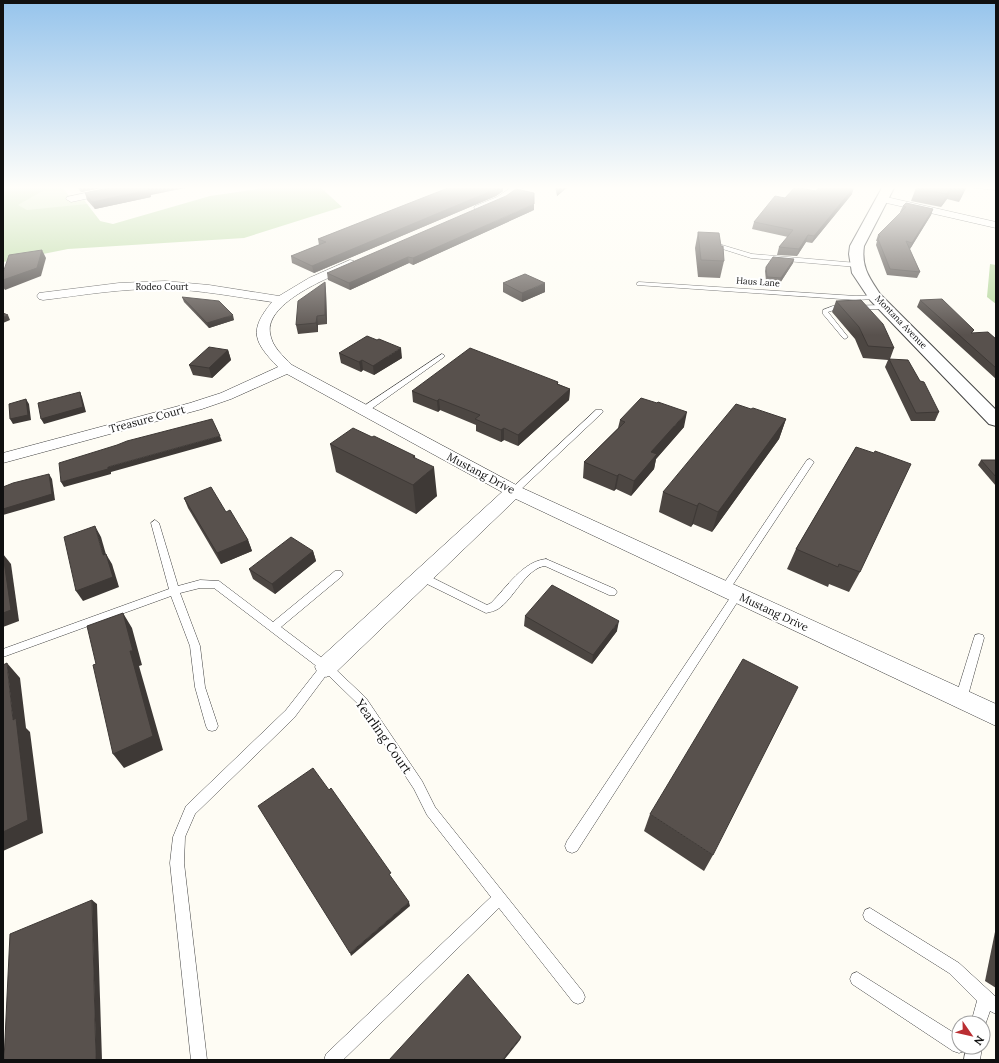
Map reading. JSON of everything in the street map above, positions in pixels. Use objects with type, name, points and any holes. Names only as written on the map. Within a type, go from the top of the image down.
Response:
[{"type":"street","name":"Montana Avenue","points":[[863,236],[857,246],[856,254],[859,273],[880,302],[996,420]]},
{"type":"street","name":"Mustang Drive","points":[[361,259],[301,285],[280,300],[272,309],[266,319],[264,340],[268,350],[287,368],[514,491],[996,715]]},
{"type":"street","name":"Rodeo Court","points":[[43,296],[124,287],[164,285],[205,288],[280,300]]},
{"type":"street","name":"Treasure Court","points":[[3,458],[196,406],[226,396],[287,368]]},
{"type":"street","points":[[326,667],[514,491]]},
{"type":"lane","points":[[707,242],[751,256],[857,265]]},
{"type":"lane","name":"Haus Lane","points":[[639,284],[856,298],[880,302]]},
{"type":"lane","points":[[845,337],[825,311],[833,308],[880,302]]},
{"type":"lane","points":[[364,410],[442,356]]},
{"type":"lane","points":[[514,491],[599,412]]},
{"type":"lane","points":[[572,846],[731,592],[810,462]]},
{"type":"lane","points":[[155,523],[174,591],[195,646],[200,687],[212,726]]},
{"type":"lane","points":[[422,577],[486,609],[495,606],[527,571],[538,563],[546,562],[612,592]]},
{"type":"lane","points":[[274,627],[338,574]]},
{"type":"lane","name":"Yearling Court","points":[[3,653],[174,591],[200,584],[216,584],[326,667],[362,701],[418,786],[431,811],[578,997]]},
{"type":"lane","points":[[961,699],[979,638]]},
{"type":"lane","points":[[199,1060],[178,863],[179,837],[190,810],[290,714],[326,667]]},
{"type":"lane","points":[[332,1060],[500,898]]},
{"type":"lane","points":[[870,915],[954,968],[990,1002],[983,1015]]},
{"type":"lane","points":[[857,979],[951,1040]]},
{"type":"green space","points":[[3,236],[33,236],[3,242]]},
{"type":"green space","points":[[3,236],[252,236],[244,238],[68,249],[3,262]]},
{"type":"green space","points":[[990,264],[996,265],[996,304],[987,297]]},
{"type":"building","points":[[327,236],[385,236],[312,266],[291,256],[326,242],[318,239]]},
{"type":"building","points":[[414,236],[463,236],[413,258],[408,257],[349,283],[327,273]]},
{"type":"building","points":[[698,236],[719,236],[721,246],[723,246],[724,261],[701,260]]},
{"type":"building","points":[[788,236],[808,236],[799,249],[779,247]]},
{"type":"building","points":[[880,236],[917,236],[912,243],[906,241],[920,272],[890,269],[878,239]]},
{"type":"building","points":[[42,250],[37,268],[3,280],[3,273],[9,255]]},
{"type":"building","points":[[773,257],[794,259],[781,278],[767,277],[766,267]]},
{"type":"building","points":[[525,274],[545,283],[522,293],[503,283]]},
{"type":"building","points":[[325,282],[325,315],[317,316],[316,323],[296,325],[298,301]]},
{"type":"building","points":[[182,297],[219,301],[233,315],[207,323]]},
{"type":"building","points":[[942,299],[974,330],[971,333],[988,332],[996,339],[996,368],[920,300]]},
{"type":"building","points":[[861,300],[883,324],[894,348],[868,346],[859,327],[836,301]]},
{"type":"building","points":[[367,336],[401,348],[373,366],[362,360],[359,362],[339,353]]},
{"type":"building","points":[[209,347],[228,350],[209,368],[189,365]]},
{"type":"building","points":[[470,348],[558,382],[557,384],[570,389],[518,435],[504,428],[501,430],[475,419],[480,415],[439,399],[437,401],[412,391]]},
{"type":"building","points":[[889,359],[908,360],[920,381],[924,382],[939,412],[916,413]]},
{"type":"building","points":[[80,392],[83,407],[41,419],[38,403]]},
{"type":"building","points":[[641,398],[687,412],[651,452],[657,454],[634,481],[619,474],[617,476],[584,462],[625,422],[620,420]]},
{"type":"building","points":[[26,399],[28,415],[10,419],[9,404]]},
{"type":"building","points":[[736,404],[786,419],[718,512],[699,503],[697,506],[663,492]]},
{"type":"building","points":[[212,419],[220,436],[108,467],[108,469],[61,482],[59,463],[127,441]]},
{"type":"building","points":[[353,428],[372,437],[374,436],[434,467],[413,485],[330,444]]},
{"type":"building","points":[[856,447],[874,453],[875,451],[911,464],[860,572],[839,564],[838,567],[796,549]]},
{"type":"building","points":[[981,460],[996,460],[996,477]]},
{"type":"building","points":[[49,474],[52,494],[3,509],[3,487]]},
{"type":"building","points":[[211,487],[226,512],[230,510],[248,540],[217,553],[184,498]]},
{"type":"building","points":[[95,526],[103,555],[106,554],[113,577],[76,591],[64,537]]},
{"type":"building","points":[[291,537],[313,551],[272,584],[249,569]]},
{"type":"building","points":[[3,554],[11,610],[3,613]]},
{"type":"building","points":[[552,585],[619,621],[593,655],[525,616]]},
{"type":"building","points":[[123,613],[133,651],[130,651],[153,736],[113,754],[93,665],[96,664],[87,626]]},
{"type":"building","points":[[743,659],[798,687],[713,855],[650,814]]},
{"type":"building","points":[[7,663],[13,720],[16,718],[28,820],[3,832],[3,665]]},
{"type":"building","points":[[313,768],[329,790],[331,788],[391,873],[389,874],[409,902],[350,953],[258,806]]},
{"type":"building","points":[[92,900],[96,1060],[4,1060],[10,934]]},
{"type":"building","points":[[468,974],[521,1037],[502,1060],[389,1060]]}]
